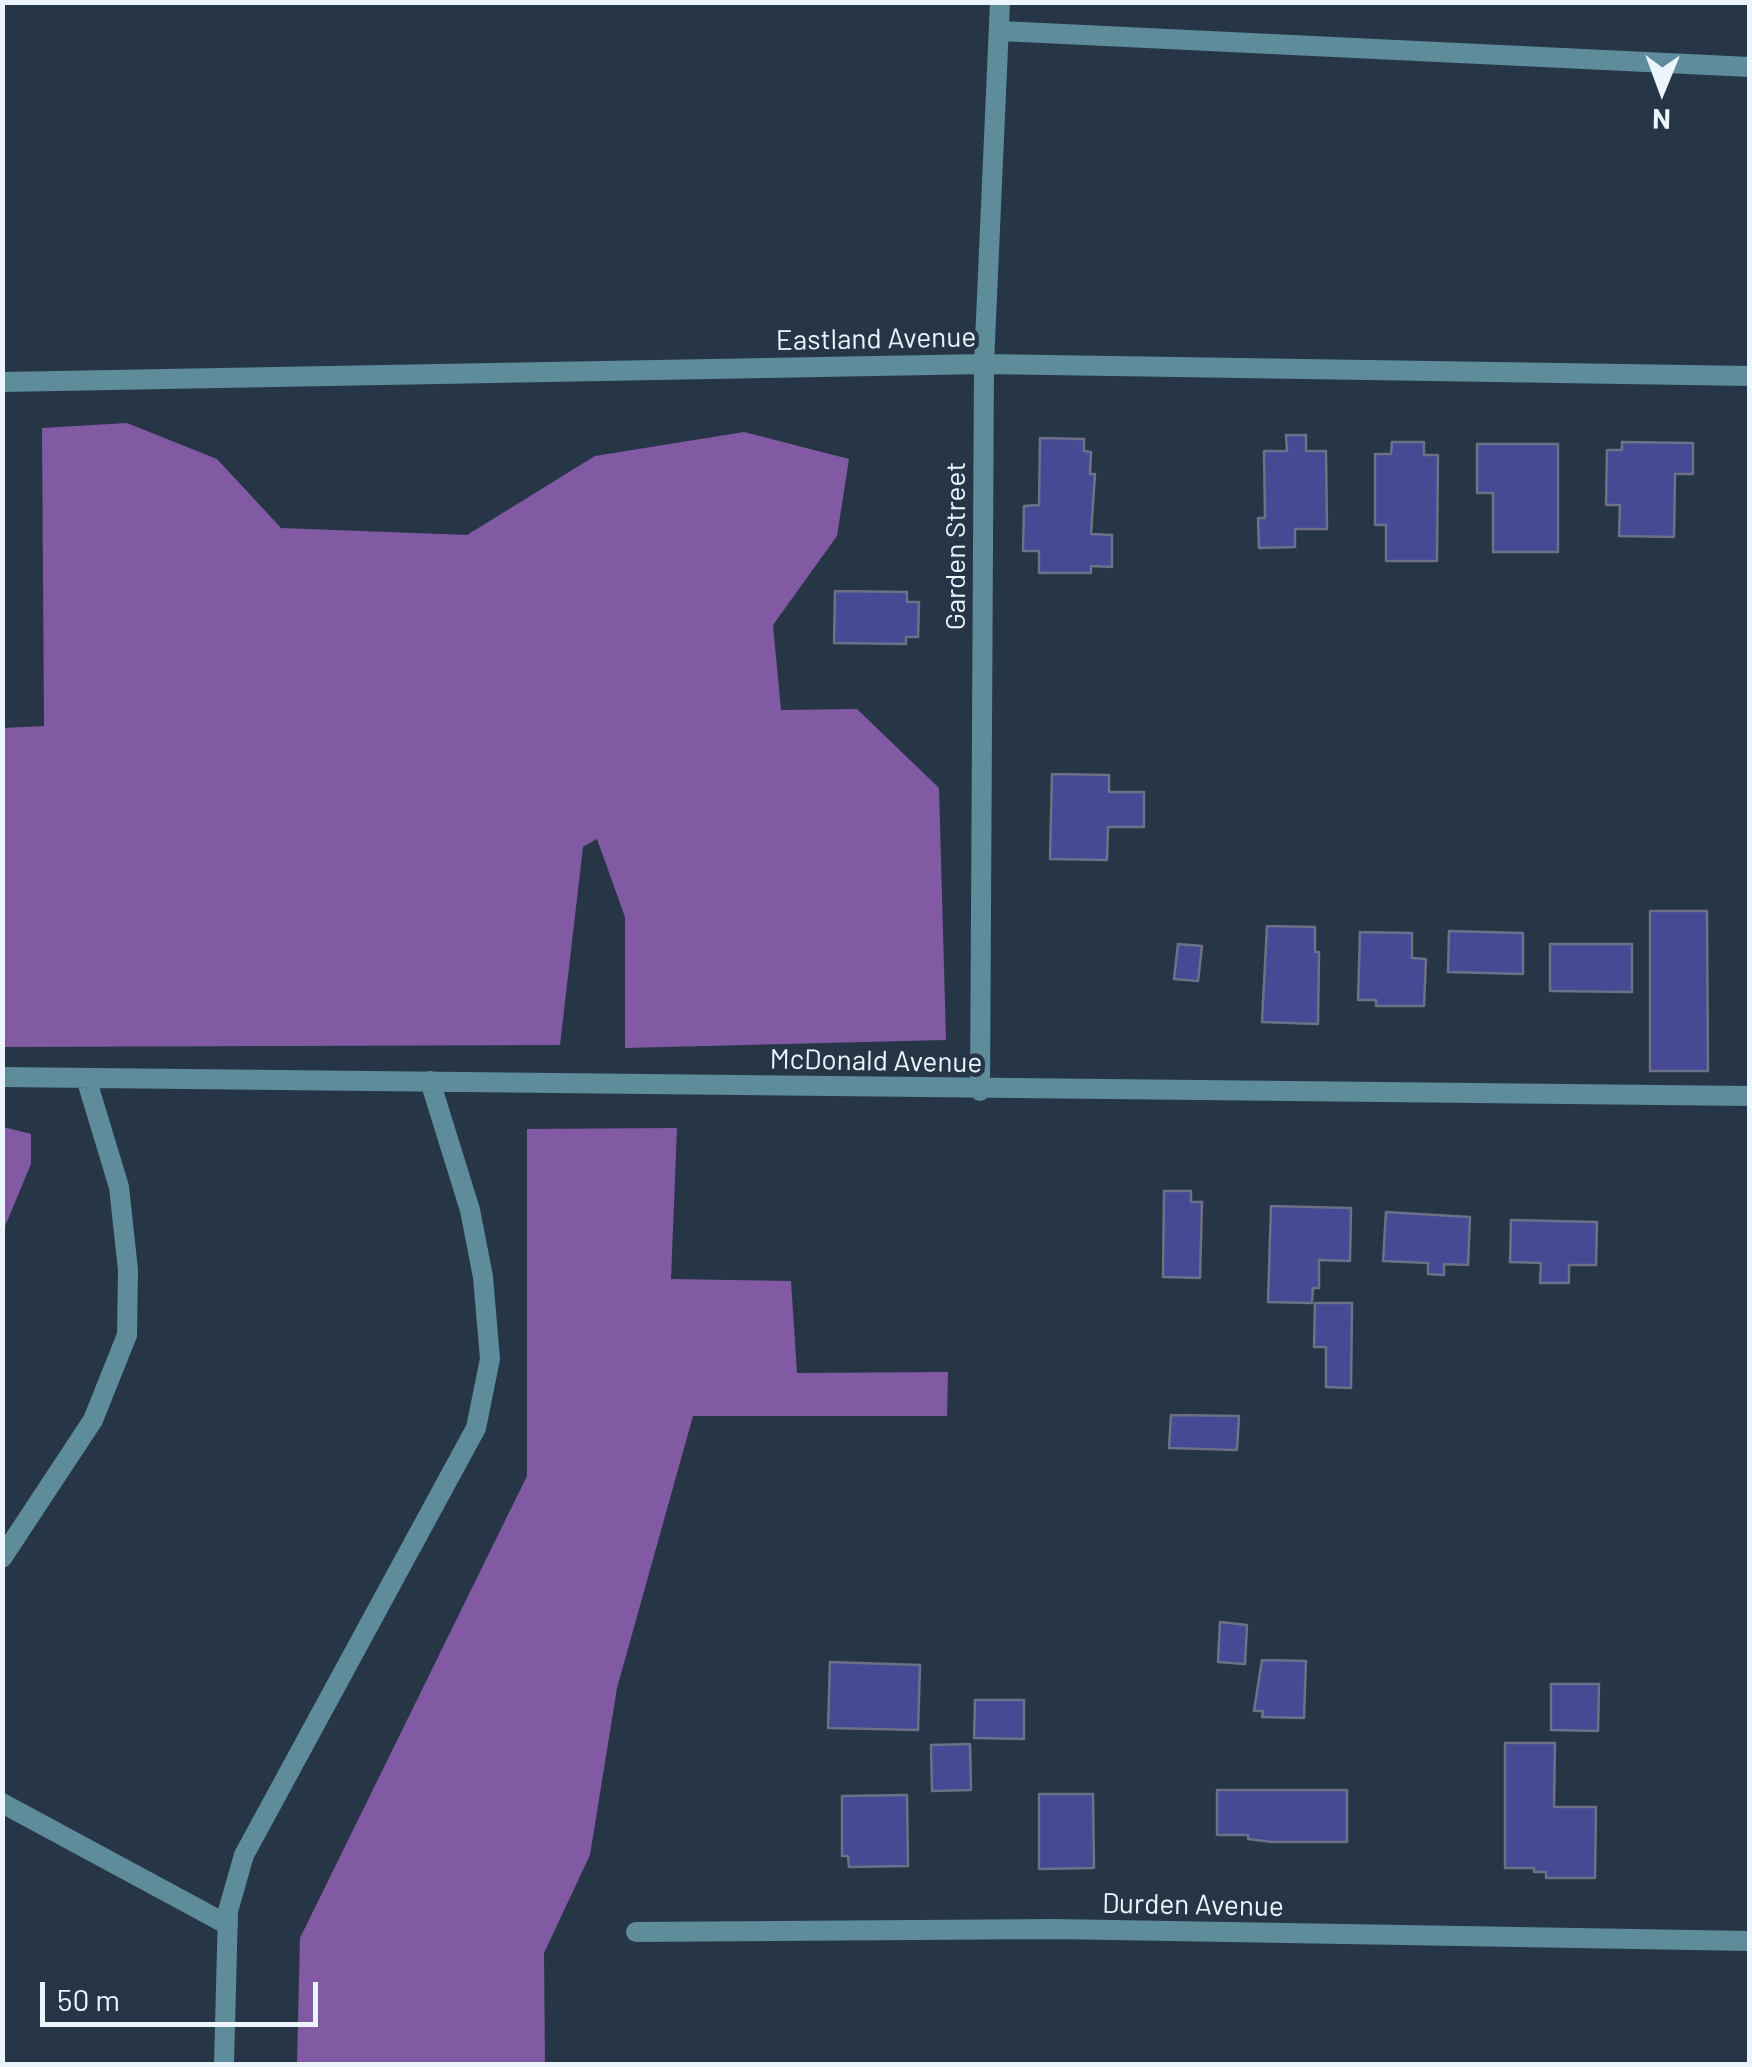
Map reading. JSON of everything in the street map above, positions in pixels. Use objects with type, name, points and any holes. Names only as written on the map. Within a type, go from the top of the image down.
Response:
[{"type":"street","name":"Garden Street","points":[[980,1090],[984,364],[1000,2]]},
{"type":"street","points":[[1001,31],[1750,67]]},
{"type":"street","name":"Eastland Avenue","points":[[2,382],[984,364],[1750,376]]},
{"type":"street","name":"McDonald Avenue","points":[[2,1077],[1750,1096]]},
{"type":"street","points":[[2,1558],[93,1420],[127,1334],[128,1270],[119,1187],[86,1078]]},
{"type":"street","points":[[224,2064],[228,1925],[244,1855],[476,1428],[490,1359],[484,1277],[470,1210],[430,1081]]},
{"type":"street","points":[[2,1803],[228,1925]]},
{"type":"street","name":"Durden Avenue","points":[[636,1932],[1054,1929],[1750,1941]]},
{"type":"shaded area","points":[[127,423],[217,459],[281,528],[467,535],[595,456],[744,432],[849,459],[837,536],[773,625],[781,710],[857,709],[939,788],[946,1040],[625,1048],[625,917],[597,839],[583,847],[560,1045],[3,1047],[3,728],[44,726],[42,428]]},
{"type":"shaded area","points":[[3,1127],[31,1134],[31,1164],[3,1231]]},
{"type":"shaded area","points":[[677,1128],[671,1279],[791,1281],[797,1373],[948,1372],[947,1416],[693,1416],[617,1688],[590,1855],[544,1953],[545,2064],[297,2064],[300,1938],[527,1476],[527,1129]]},
{"type":"building","points":[[1286,435],[1306,435],[1306,451],[1326,451],[1327,529],[1295,529],[1295,547],[1259,548],[1258,518],[1265,518],[1264,451],[1287,451]]},
{"type":"building","points":[[1040,438],[1084,439],[1084,451],[1091,452],[1090,474],[1095,474],[1091,534],[1112,535],[1112,567],[1091,566],[1091,573],[1039,573],[1039,551],[1023,551],[1024,506],[1039,505]]},
{"type":"building","points":[[1392,442],[1424,442],[1424,455],[1438,455],[1437,561],[1386,561],[1386,525],[1375,525],[1375,454],[1391,454]]},
{"type":"building","points":[[1622,442],[1693,443],[1693,474],[1675,474],[1674,537],[1619,536],[1620,505],[1606,505],[1607,450],[1622,450]]},
{"type":"building","points":[[1477,444],[1558,444],[1558,552],[1493,552],[1493,493],[1477,493]]},
{"type":"building","points":[[835,591],[907,592],[907,602],[919,602],[918,637],[906,637],[906,644],[834,643]]},
{"type":"building","points":[[1052,774],[1109,775],[1109,792],[1144,792],[1144,827],[1108,827],[1107,860],[1050,859]]},
{"type":"building","points":[[1650,911],[1707,911],[1708,1071],[1650,1071]]},
{"type":"building","points":[[1267,926],[1315,927],[1315,952],[1319,952],[1318,1024],[1262,1022]]},
{"type":"building","points":[[1449,931],[1523,933],[1523,974],[1448,972]]},
{"type":"building","points":[[1360,932],[1412,933],[1412,958],[1426,959],[1424,1006],[1376,1006],[1376,1000],[1358,1000]]},
{"type":"building","points":[[1178,944],[1202,946],[1198,981],[1174,979]]},
{"type":"building","points":[[1550,944],[1632,944],[1632,992],[1550,991]]},
{"type":"building","points":[[1164,1191],[1191,1191],[1191,1202],[1202,1202],[1200,1278],[1163,1277]]},
{"type":"building","points":[[1271,1206],[1351,1208],[1350,1261],[1319,1260],[1319,1288],[1313,1288],[1312,1303],[1268,1302]]},
{"type":"building","points":[[1386,1212],[1470,1217],[1468,1265],[1444,1264],[1444,1275],[1428,1274],[1428,1263],[1383,1261]]},
{"type":"building","points":[[1511,1220],[1597,1222],[1596,1265],[1569,1265],[1569,1283],[1540,1283],[1541,1263],[1510,1262]]},
{"type":"building","points":[[1315,1303],[1352,1303],[1351,1388],[1326,1387],[1326,1347],[1314,1347]]},
{"type":"building","points":[[1171,1415],[1239,1416],[1237,1450],[1169,1448]]},
{"type":"building","points":[[1220,1622],[1247,1625],[1245,1664],[1218,1662]]},
{"type":"building","points":[[1262,1660],[1306,1661],[1304,1718],[1262,1717],[1263,1711],[1254,1711]]},
{"type":"building","points":[[830,1662],[920,1665],[918,1730],[828,1728]]},
{"type":"building","points":[[1551,1684],[1599,1684],[1598,1731],[1551,1730]]},
{"type":"building","points":[[975,1700],[1024,1700],[1024,1739],[974,1738]]},
{"type":"building","points":[[1505,1743],[1555,1743],[1554,1807],[1596,1807],[1595,1878],[1546,1878],[1546,1872],[1534,1872],[1534,1868],[1505,1868]]},
{"type":"building","points":[[970,1744],[971,1790],[932,1791],[931,1745]]},
{"type":"building","points":[[1217,1790],[1347,1790],[1347,1842],[1272,1842],[1248,1839],[1248,1835],[1217,1835]]},
{"type":"building","points":[[1039,1794],[1093,1794],[1094,1868],[1039,1869]]},
{"type":"building","points":[[907,1795],[908,1866],[849,1867],[848,1856],[842,1856],[842,1796]]}]
